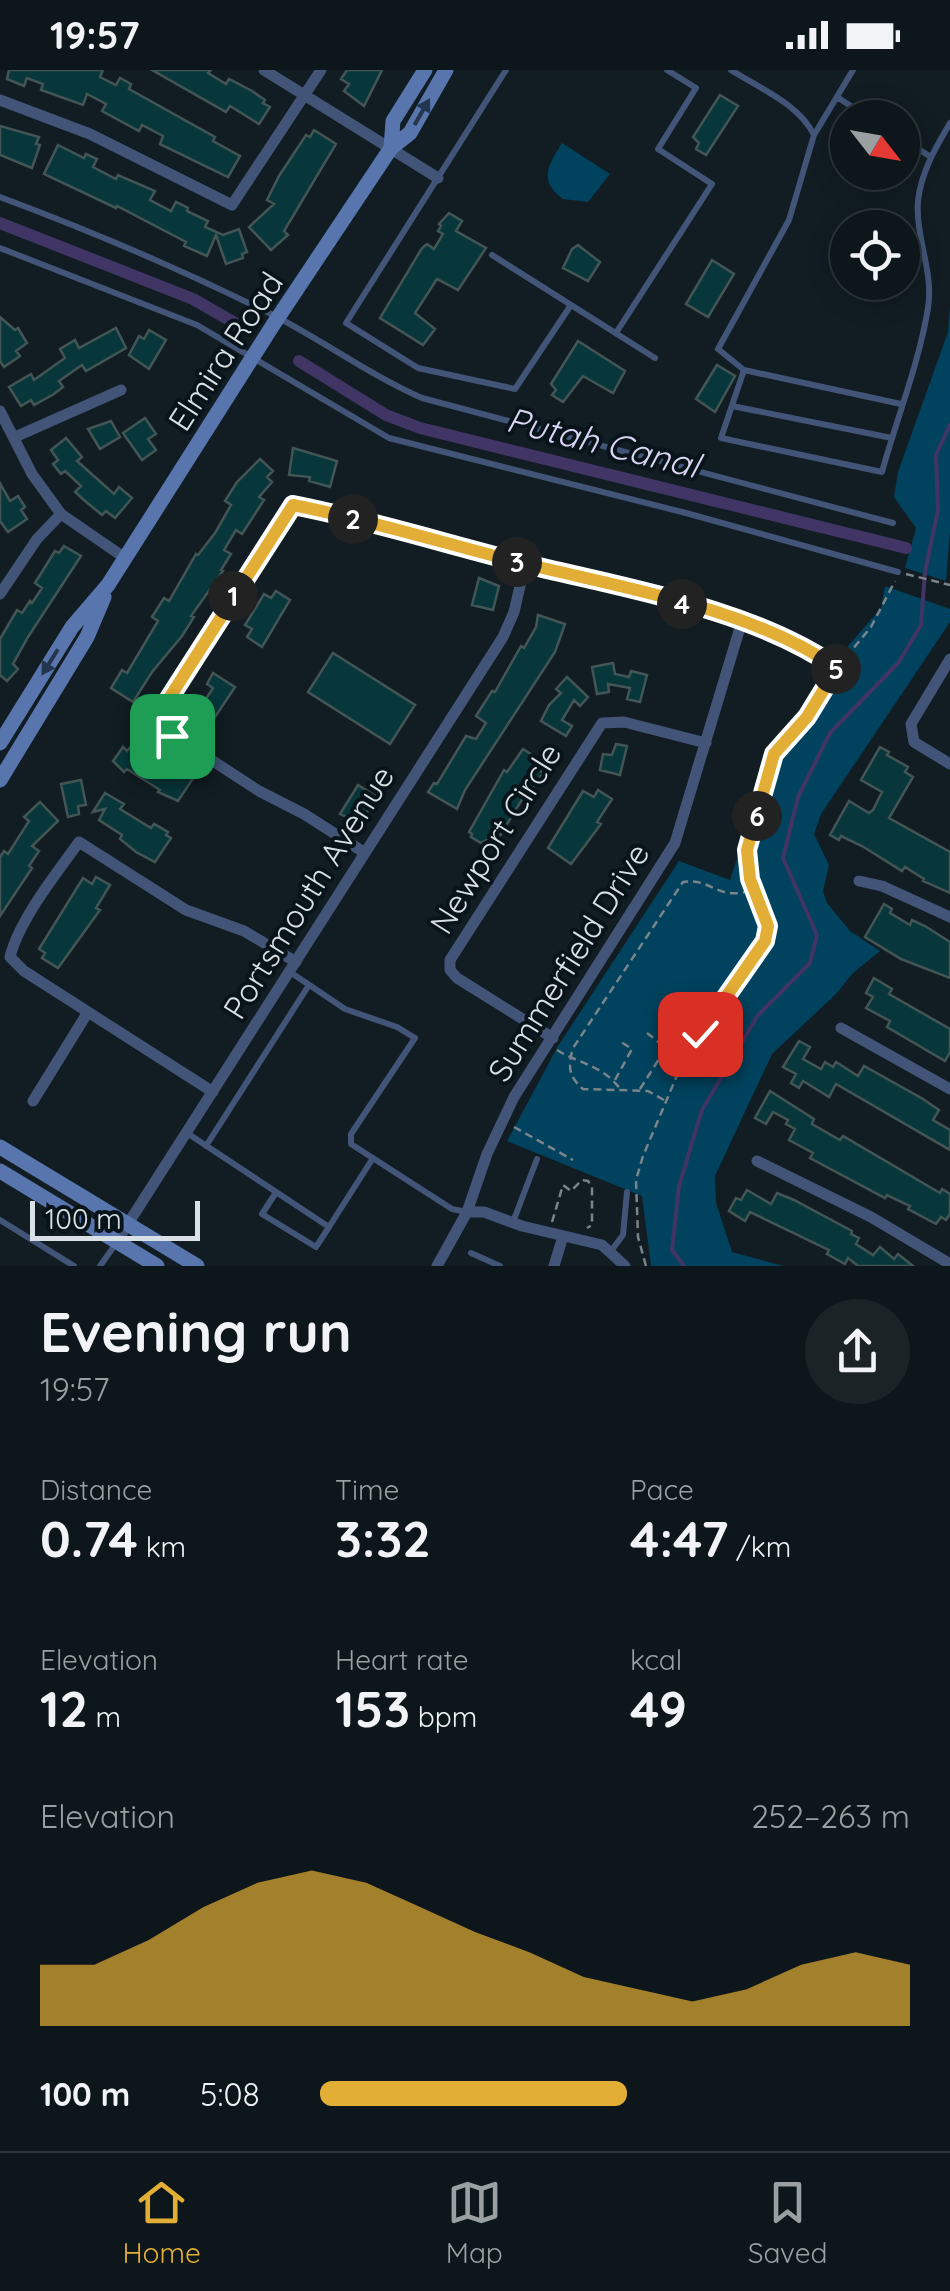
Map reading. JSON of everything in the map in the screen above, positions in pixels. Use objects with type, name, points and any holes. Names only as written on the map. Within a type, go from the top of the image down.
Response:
[{"type":"main road","name":"Elmira Road","points":[[391,148],[393,121],[425,70]]},
{"type":"main road","name":"Elmira Road","points":[[0,743],[72,627],[108,586],[391,148],[410,134],[446,70]]},
{"type":"main road","name":"Elmira Road","points":[[0,780],[87,637],[108,586]]},
{"type":"main road","points":[[0,1146],[197,1266]]},
{"type":"main road","points":[[0,1171],[158,1266]]},
{"type":"street","points":[[264,70],[438,178]]},
{"type":"street","points":[[0,100],[90,134],[232,206],[321,70]]},
{"type":"street","points":[[15,437],[121,390]]},
{"type":"street","points":[[0,411],[32,474],[61,514],[126,558]]},
{"type":"street","points":[[365,853],[156,724],[293,505],[618,585],[742,621],[810,650]]},
{"type":"street","points":[[0,594],[37,539],[61,514]]},
{"type":"street","name":"Portsmouth Avenue","points":[[118,1241],[503,637],[514,612],[525,564]]},
{"type":"street","name":"Summerfield Drive","points":[[437,1266],[467,1212],[502,1120],[555,1044],[663,867],[682,823],[742,621]]},
{"type":"street","points":[[950,660],[911,724],[914,742],[950,764]]},
{"type":"street","name":"Newport Circle","points":[[555,1044],[456,978],[450,970],[450,960],[602,723],[624,722],[706,743]]},
{"type":"street","points":[[213,1092],[24,971],[10,958],[14,942],[79,842],[186,910],[244,931],[292,967]]},
{"type":"street","points":[[859,880],[882,886],[950,917]]},
{"type":"street","points":[[33,1101],[88,1012]]},
{"type":"street","points":[[841,1028],[950,1089]]},
{"type":"street","points":[[757,1161],[872,1217],[950,1264]]},
{"type":"street","points":[[467,1212],[484,1212],[583,1240],[611,1251],[624,1266]]},
{"type":"street","points":[[555,1266],[557,1235]]},
{"type":"lane","points":[[506,70],[346,323],[418,368],[515,390],[571,305]]},
{"type":"lane","points":[[616,334],[712,184],[658,149],[696,88],[667,70]]},
{"type":"lane","points":[[731,70],[792,108],[807,120],[814,135]]},
{"type":"lane","points":[[853,70],[814,135],[790,220],[718,349],[744,370],[901,404]]},
{"type":"lane","points":[[836,97],[841,100]]},
{"type":"lane","points":[[744,370],[721,438],[882,472],[929,305],[917,203],[931,158],[950,122]]},
{"type":"lane","points":[[920,151],[931,158]]},
{"type":"lane","points":[[0,197],[204,280],[422,398],[893,523]]},
{"type":"lane","points":[[0,248],[180,317],[346,416],[410,446],[686,513],[902,573]]},
{"type":"lane","points":[[492,256],[655,358]]},
{"type":"lane","points":[[732,406],[892,438]]},
{"type":"lane","points":[[292,967],[308,985],[345,1009],[398,1028],[414,1038],[352,1134],[352,1144],[452,1209],[467,1212]]},
{"type":"lane","points":[[206,1146],[308,985]]},
{"type":"lane","points":[[187,1134],[328,1227]]},
{"type":"lane","points":[[275,1194],[262,1214],[316,1247],[372,1158]]},
{"type":"lane","points":[[513,1222],[538,1159]]},
{"type":"lane","points":[[611,1251],[622,1235],[627,1192]]},
{"type":"lane","points":[[0,1220],[74,1266]]},
{"type":"lane","points":[[100,1266],[118,1241]]},
{"type":"lane","points":[[470,1253],[500,1266]]},
{"type":"path","points":[[646,1266],[638,1237],[636,1180],[681,1066],[768,932],[766,914],[753,889],[747,850],[774,754],[807,717],[837,668],[882,612],[902,573],[949,585]]},
{"type":"path","points":[[810,650],[837,668]]},
{"type":"path","points":[[666,1101],[648,1091],[582,1091],[571,1076],[571,1058],[682,882],[692,880],[733,896],[753,889]]},
{"type":"path","points":[[640,1091],[666,1048],[647,1033]]},
{"type":"path","points":[[614,1080],[632,1050],[621,1042]]},
{"type":"path","points":[[555,1044],[571,1058],[579,1058],[614,1080],[621,1090]]},
{"type":"path","points":[[512,1126],[573,1160]]},
{"type":"path","points":[[557,1235],[554,1212],[562,1185],[572,1191],[582,1180],[588,1181],[592,1187],[592,1225],[584,1230],[583,1240]]},
{"type":"shaded area","points":[[562,143],[610,174],[588,202],[563,199],[550,185],[548,172]]},
{"type":"shaded area","points":[[950,306],[950,531],[946,581],[905,568],[916,528],[894,497],[898,472],[948,332]]},
{"type":"shaded area","points":[[885,586],[950,609],[950,622],[821,814],[814,834],[829,865],[823,891],[827,903],[850,931],[880,951],[772,1054],[715,1176],[716,1203],[732,1252],[783,1266],[651,1266],[642,1196],[507,1141],[558,1046],[679,861],[730,880],[775,744],[819,694],[816,683],[881,608]]},
{"type":"building","points":[[9,70],[103,70],[100,77],[116,85],[120,78],[131,84],[129,89],[215,137],[213,141],[240,156],[228,177],[160,144],[163,136],[142,125],[139,131],[102,111],[106,104],[87,94],[83,105],[41,90],[43,84],[27,78],[24,86],[7,79]]},
{"type":"building","points":[[152,70],[211,70],[208,73],[226,84],[229,79],[252,91],[270,107],[259,124],[230,106],[226,112]]},
{"type":"building","points":[[347,70],[382,70],[364,106],[344,91],[349,84],[341,79]]},
{"type":"building","points":[[720,95],[738,106],[706,155],[696,149],[699,143],[693,137]]},
{"type":"building","points":[[0,126],[39,137],[32,168],[0,155]]},
{"type":"building","points":[[314,130],[336,144],[284,231],[288,235],[271,250],[249,227],[274,204],[267,200],[279,176],[306,135],[310,137]]},
{"type":"building","points":[[58,145],[84,158],[86,154],[97,159],[93,167],[116,179],[118,175],[155,191],[150,200],[171,211],[176,202],[188,208],[187,211],[208,221],[205,227],[223,235],[239,229],[247,252],[242,254],[243,258],[226,264],[216,235],[207,256],[117,206],[44,174]]},
{"type":"building","points":[[449,213],[462,221],[456,231],[486,248],[458,290],[437,279],[415,313],[435,329],[423,345],[380,318],[422,248],[427,244],[434,249],[443,234],[438,231],[439,224]]},
{"type":"building","points":[[578,245],[600,262],[588,281],[563,268]]},
{"type":"building","points":[[712,260],[734,274],[708,317],[686,304]]},
{"type":"building","points":[[0,317],[15,330],[18,328],[27,343],[16,351],[20,356],[4,367],[0,361]]},
{"type":"building","points":[[116,328],[126,348],[86,371],[82,365],[59,381],[63,387],[54,394],[34,405],[31,400],[21,406],[9,387],[31,374],[34,380],[65,358],[60,349],[75,340],[79,348]]},
{"type":"building","points":[[149,330],[166,340],[149,369],[129,355],[139,336],[144,339]]},
{"type":"building","points":[[578,341],[625,371],[613,393],[583,376],[563,402],[552,395],[556,390],[551,384]]},
{"type":"building","points":[[717,365],[735,376],[715,412],[696,399]]},
{"type":"building","points":[[145,418],[156,434],[148,439],[156,450],[142,460],[123,433]]},
{"type":"building","points":[[111,421],[120,437],[100,449],[88,429]]},
{"type":"building","points":[[66,438],[82,457],[77,461],[114,494],[119,487],[132,498],[115,518],[106,511],[102,515],[85,501],[75,492],[81,486],[53,464],[58,460],[51,450]]},
{"type":"building","points":[[293,448],[337,461],[330,487],[309,481],[310,477],[289,475]]},
{"type":"building","points":[[260,459],[273,471],[267,477],[272,482],[259,497],[264,500],[242,534],[236,530],[224,550],[231,554],[223,571],[191,616],[194,617],[182,636],[133,702],[111,688],[122,670],[127,673],[158,621],[152,617],[164,598],[169,601],[196,554],[215,533],[231,505],[225,501],[237,482]]},
{"type":"building","points":[[0,483],[10,501],[18,496],[27,519],[8,532],[0,521]]},
{"type":"building","points":[[64,546],[81,556],[28,637],[13,664],[18,669],[7,681],[0,675],[0,639],[17,610],[22,613],[32,603],[42,588],[35,583],[55,551],[59,553]]},
{"type":"building","points":[[479,578],[499,586],[493,610],[472,605]]},
{"type":"building","points":[[276,591],[290,600],[262,647],[247,637],[252,629],[245,625],[264,594],[271,598]]},
{"type":"building","points":[[538,615],[565,624],[555,652],[465,790],[457,809],[428,792],[466,736],[476,739],[486,723],[476,716],[495,692],[521,646],[524,648]]},
{"type":"building","points":[[333,653],[415,705],[390,744],[308,692]]},
{"type":"building","points":[[613,663],[615,674],[629,677],[631,671],[647,675],[640,702],[627,699],[630,688],[608,684],[609,692],[597,694],[592,667]]},
{"type":"building","points":[[213,673],[235,687],[205,732],[191,723],[195,716],[190,713],[197,702],[202,705],[213,688],[207,684]]},
{"type":"building","points":[[567,677],[588,697],[580,706],[574,700],[562,720],[572,726],[566,736],[541,721],[561,693],[556,689]]},
{"type":"building","points":[[133,744],[154,765],[158,758],[174,768],[176,764],[194,777],[178,801],[158,792],[127,769],[124,772],[113,761],[123,747],[127,751]]},
{"type":"building","points":[[616,744],[627,746],[620,775],[600,770],[603,754],[612,755]]},
{"type":"building","points":[[880,747],[908,767],[905,772],[913,777],[889,818],[950,852],[950,893],[923,881],[905,867],[902,871],[862,846],[830,835],[849,801],[869,813],[873,810],[882,792],[861,780]]},
{"type":"building","points":[[523,749],[537,758],[533,766],[543,773],[495,844],[487,840],[481,843],[469,832],[504,770],[507,772]]},
{"type":"building","points":[[81,780],[86,805],[78,806],[79,814],[68,817],[61,784]]},
{"type":"building","points":[[358,785],[377,797],[360,823],[340,814]]},
{"type":"building","points":[[598,790],[612,799],[597,822],[601,824],[571,864],[548,848],[583,791],[594,797]]},
{"type":"building","points":[[105,793],[124,804],[120,809],[151,828],[154,824],[168,832],[166,835],[171,838],[155,862],[136,852],[120,839],[122,835],[99,820],[105,809],[93,812]]},
{"type":"building","points":[[40,802],[58,821],[32,846],[39,851],[29,866],[32,868],[0,916],[0,857],[4,851],[8,854],[29,821],[24,817]]},
{"type":"building","points":[[96,877],[110,885],[96,908],[100,910],[58,968],[42,958],[45,953],[39,949],[83,878],[92,884]]},
{"type":"building","points":[[884,904],[892,909],[890,913],[910,925],[912,920],[950,942],[950,978],[901,959],[865,937]]},
{"type":"building","points":[[874,978],[892,989],[889,994],[950,1029],[950,1052],[945,1061],[887,1027],[890,1021],[866,1008],[873,997],[866,993]]},
{"type":"building","points":[[799,1041],[810,1047],[803,1059],[821,1069],[825,1062],[833,1067],[836,1062],[858,1076],[864,1066],[939,1110],[933,1120],[950,1130],[950,1150],[836,1084],[829,1097],[803,1081],[799,1088],[791,1083],[796,1074],[783,1067]]},
{"type":"building","points":[[770,1091],[814,1119],[812,1124],[840,1140],[843,1136],[940,1193],[942,1189],[950,1194],[950,1214],[946,1220],[941,1217],[936,1224],[908,1209],[910,1206],[887,1195],[885,1198],[810,1158],[813,1153],[789,1140],[795,1129],[786,1124],[788,1120],[773,1112],[766,1124],[755,1118]]},
{"type":"building","points":[[747,1190],[771,1204],[777,1193],[794,1200],[852,1231],[859,1238],[856,1244],[873,1255],[880,1247],[894,1259],[898,1254],[913,1266],[858,1266],[848,1258],[845,1264],[827,1254],[829,1250],[750,1212],[745,1221],[729,1211],[736,1198],[741,1200]]},
{"type":"waterway","name":"Putah Canal","points":[[0,223],[193,299],[247,330]]},
{"type":"waterway","name":"Putah Canal","points":[[299,361],[386,415],[420,428],[906,548]]},
{"type":"waterway","points":[[684,1266],[672,1250],[679,1186],[702,1110],[758,1015],[810,963],[817,935],[783,858],[798,797],[830,733],[899,662],[921,625],[925,572],[938,510],[936,455],[950,425]]},
{"type":"route","points":[[172,736],[156,724],[168,700],[293,505],[618,585],[742,621],[810,650],[837,668],[807,717],[774,754],[747,850],[750,879],[766,914],[768,932],[700,1034]]}]
